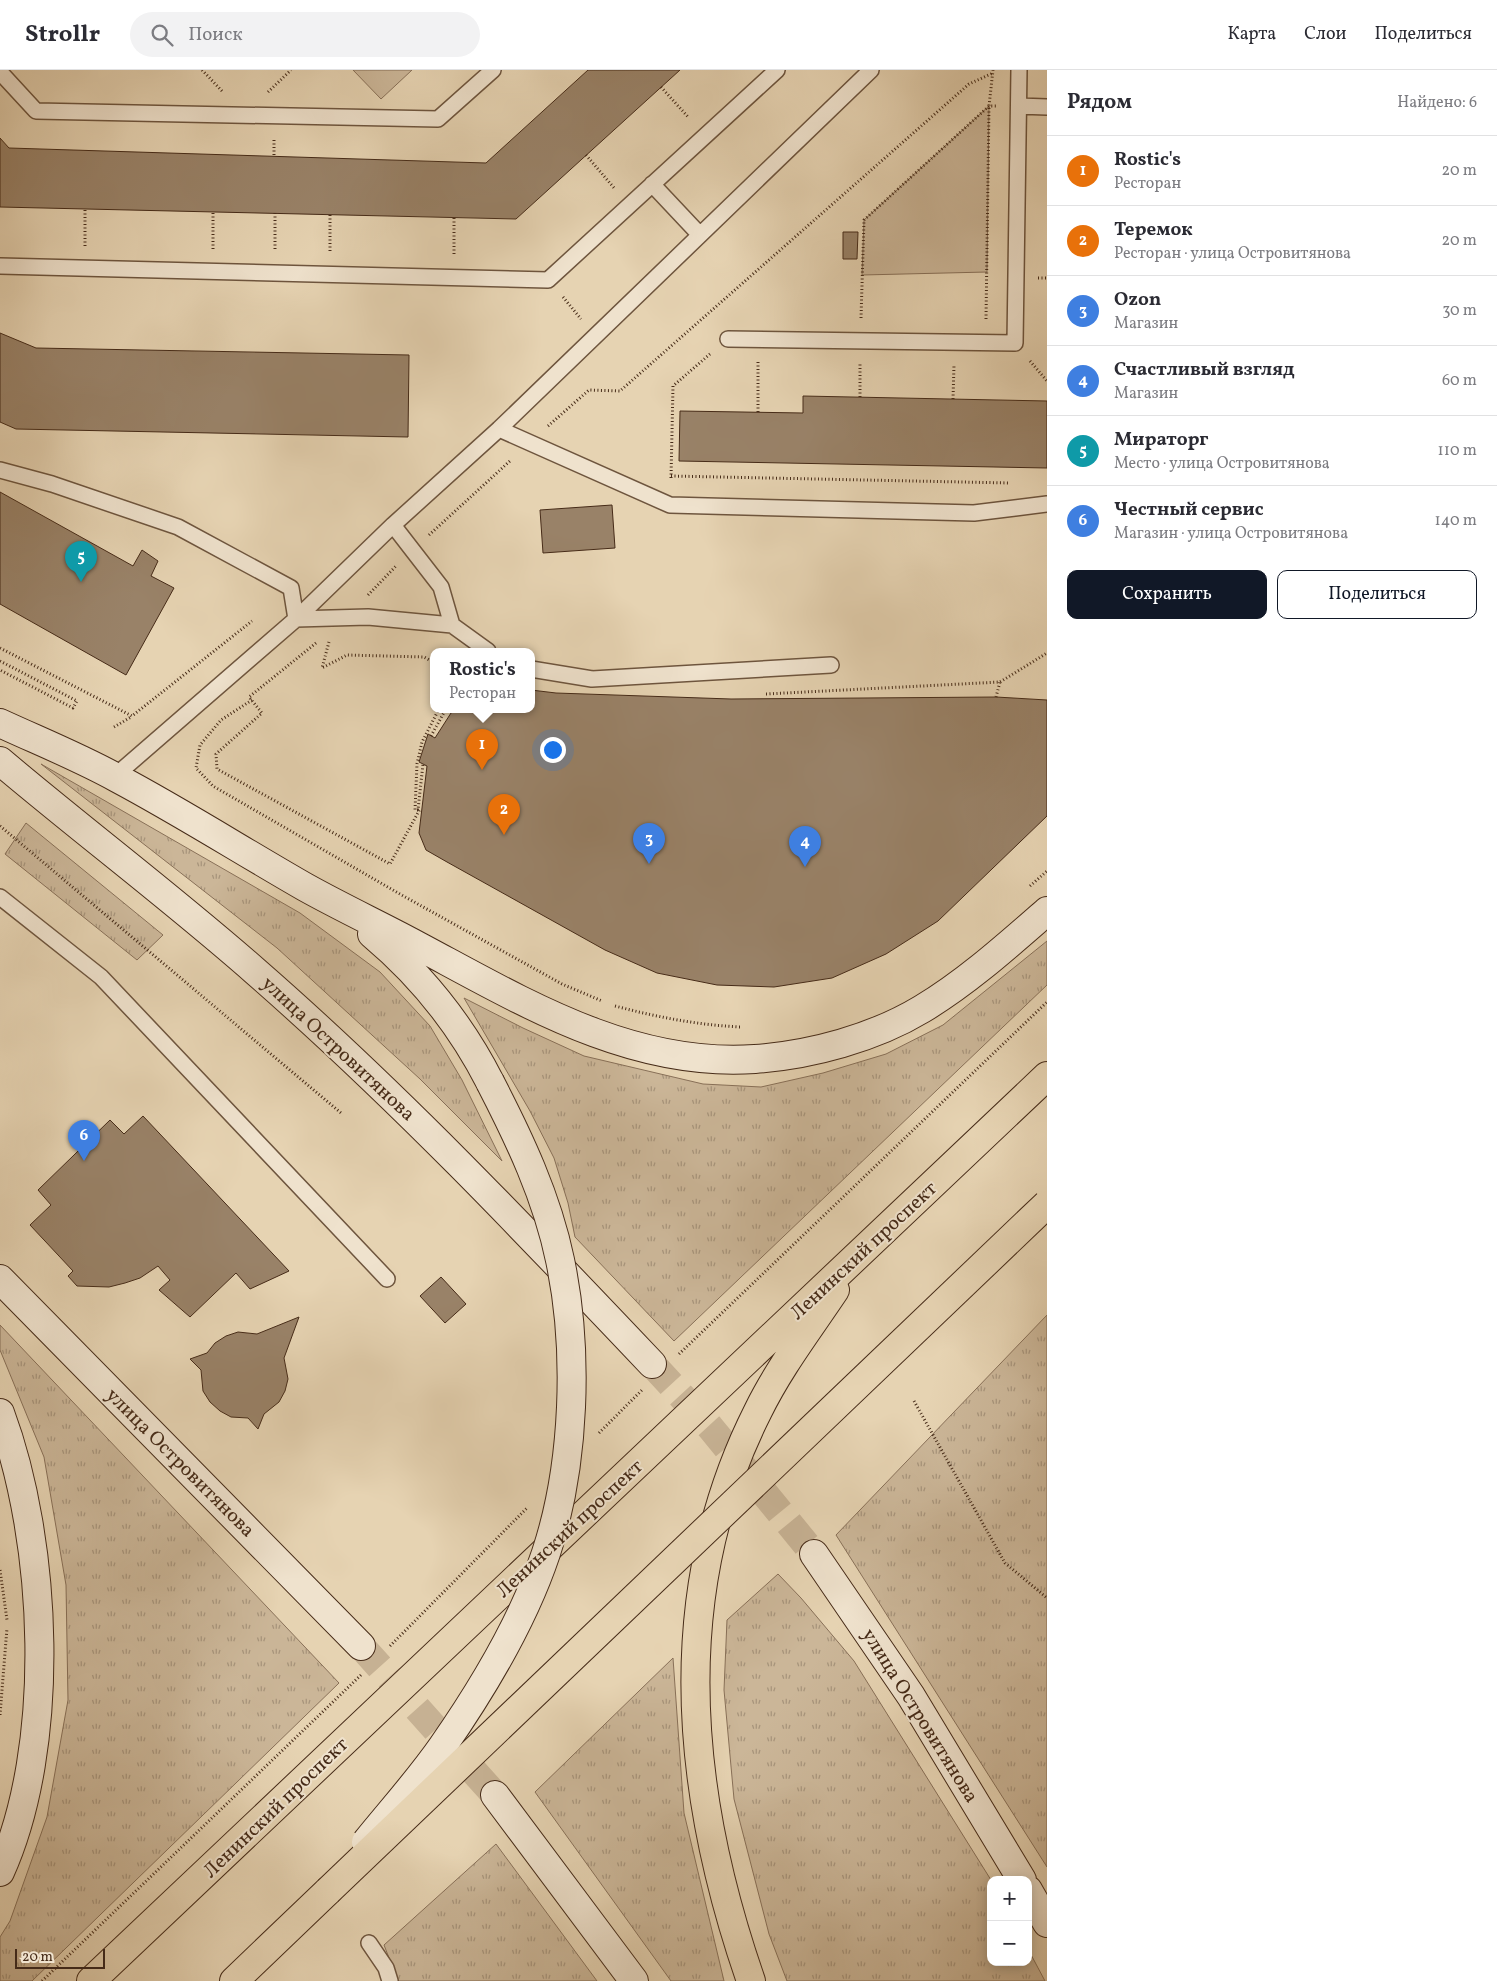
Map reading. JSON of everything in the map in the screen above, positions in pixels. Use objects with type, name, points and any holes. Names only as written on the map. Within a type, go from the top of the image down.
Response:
[{"type":"main road","points":[[0,723],[115,776],[308,888],[562,1020],[634,1046],[675,1055],[719,1060],[756,1059],[799,1053],[839,1044],[882,1028],[920,1010],[951,990],[1047,911]]},
{"type":"main road","name":"улица Островитянова","points":[[0,760],[249,965],[398,1102],[499,1203],[652,1364]]},
{"type":"main road","points":[[308,888],[368,931],[404,961],[431,990],[455,1021],[490,1082],[523,1148],[541,1197],[560,1260],[569,1330],[572,1398],[566,1474],[546,1553],[515,1625],[482,1685],[441,1748],[328,1890]]},
{"type":"main road","name":"Ленинский проспект","points":[[91,1981],[1047,1076]]},
{"type":"main road","points":[[234,1981],[1047,1204]]},
{"type":"main road","points":[[751,1981],[722,1889],[702,1787],[695,1674],[703,1580],[717,1516],[736,1460],[758,1410],[861,1251]]},
{"type":"main road","name":"улица Островитянова","points":[[0,1278],[361,1646]]},
{"type":"main road","points":[[0,1413],[23,1486],[30,1527],[36,1589],[38,1652],[36,1716],[23,1809],[11,1848],[0,1872]]},
{"type":"main road","name":"улица Островитянова","points":[[814,1554],[911,1696],[1020,1876]]},
{"type":"main road","points":[[495,1795],[634,1981]]},
{"type":"main road","points":[[1032,1897],[1047,1923]]},
{"type":"main road","points":[[606,1944],[624,1981]]},
{"type":"lane","points":[[0,72],[36,111],[438,119],[493,70]]},
{"type":"lane","points":[[0,266],[548,280],[777,70]]},
{"type":"lane","points":[[115,776],[296,619],[393,525],[500,428],[871,70]]},
{"type":"lane","points":[[728,339],[1015,343],[1019,70]]},
{"type":"lane","points":[[1019,106],[1047,107]]},
{"type":"lane","points":[[652,184],[700,235]]},
{"type":"lane","points":[[500,428],[670,505],[974,513],[1047,504]]},
{"type":"lane","points":[[0,470],[52,484],[178,528],[291,588],[296,619]]},
{"type":"lane","points":[[393,525],[441,586],[452,624]]},
{"type":"lane","points":[[296,619],[368,617],[452,624],[484,648]]},
{"type":"lane","points":[[535,670],[592,679],[831,666]]},
{"type":"lane","points":[[0,897],[101,977],[387,1279]]},
{"type":"lane","points":[[369,1943],[386,1968],[390,1981]]},
{"type":"path","points":[[986,343],[989,106],[993,72]]},
{"type":"path","points":[[547,427],[589,390],[620,391],[969,84],[993,72]]},
{"type":"path","points":[[661,87],[705,136]]},
{"type":"path","points":[[860,397],[864,220],[989,106],[1019,106]]},
{"type":"path","points":[[586,155],[629,205]]},
{"type":"path","points":[[84,268],[86,209]]},
{"type":"path","points":[[213,212],[213,271]]},
{"type":"path","points":[[275,213],[275,273]]},
{"type":"path","points":[[329,274],[330,214]]},
{"type":"path","points":[[453,277],[454,217]]},
{"type":"path","points":[[548,280],[581,319]]},
{"type":"path","points":[[671,455],[673,386],[728,339]]},
{"type":"path","points":[[758,412],[759,339]]},
{"type":"path","points":[[953,399],[955,342]]},
{"type":"path","points":[[426,538],[517,454]]},
{"type":"path","points":[[671,476],[1017,483]]},
{"type":"path","points":[[362,601],[402,559]]},
{"type":"path","points":[[114,727],[132,716],[252,621]]},
{"type":"path","points":[[423,764],[418,810],[420,809],[390,864],[217,769],[216,754],[262,713],[249,697],[313,643],[329,642],[322,668],[347,655],[424,657],[430,660]]},
{"type":"path","points":[[0,648],[132,716]]},
{"type":"path","points":[[0,661],[77,701],[73,708],[0,670]]},
{"type":"path","points":[[996,697],[1000,682]]},
{"type":"path","points":[[252,700],[221,720],[200,745],[196,768],[213,786],[398,893],[562,984],[609,1004],[661,1018],[706,1025],[746,1028]]},
{"type":"path","points":[[418,810],[415,810],[417,764],[422,742],[437,713]]},
{"type":"path","points":[[431,736],[444,713]]},
{"type":"path","points":[[0,826],[341,1113]]},
{"type":"path","points":[[1024,890],[1047,871]]},
{"type":"path","points":[[914,1401],[1005,1564],[1047,1598]]},
{"type":"path","points":[[0,1570],[7,1625],[0,1715]]},
{"type":"green space","points":[[353,70],[412,70],[381,99]]},
{"type":"green space","points":[[989,106],[987,272],[862,275],[864,220]]},
{"type":"green space","points":[[41,764],[300,913],[380,972],[430,1026],[462,1080],[502,1161],[420,1079],[277,948]]},
{"type":"green space","points":[[26,823],[163,935],[137,960],[5,854]]},
{"type":"green space","points":[[1047,941],[1047,985],[674,1341],[575,1237],[568,1203],[554,1158],[530,1111],[464,998],[584,1056],[703,1084],[761,1087],[823,1073],[886,1054],[943,1025]]},
{"type":"green space","points":[[1047,1315],[1047,1867],[836,1535]]},
{"type":"green space","points":[[0,1325],[339,1683],[32,1981],[0,1981],[0,1937],[10,1921],[47,1817],[68,1700],[66,1585],[44,1457],[0,1350]]},
{"type":"green space","points":[[778,1574],[801,1598],[854,1661],[988,1876],[987,1966],[1032,1966],[1032,1957],[1045,1981],[787,1981],[769,1934],[734,1799],[724,1690],[727,1620]]},
{"type":"green space","points":[[673,1658],[684,1813],[724,1981],[671,1981],[535,1792]]},
{"type":"green space","points":[[496,1844],[597,1981],[398,1981],[384,1945]]},
{"type":"building","points":[[588,70],[680,70],[516,219],[0,207],[0,138],[9,148],[486,163]]},
{"type":"building","points":[[843,232],[858,232],[857,259],[843,259]]},
{"type":"building","points":[[0,333],[36,348],[409,355],[408,437],[16,429],[0,422]]},
{"type":"building","points":[[803,396],[1047,401],[1047,468],[679,461],[680,411],[803,413]]},
{"type":"building","points":[[0,492],[133,566],[142,550],[158,561],[151,576],[174,588],[126,675],[0,604]]},
{"type":"building","points":[[612,505],[615,548],[543,553],[540,510]]},
{"type":"building","points":[[535,690],[556,693],[731,699],[996,697],[1047,700],[1047,816],[938,921],[886,954],[832,978],[774,987],[717,985],[657,973],[605,950],[426,850],[419,833],[427,766],[419,762],[428,734],[435,738],[451,713],[535,713]]},
{"type":"building","points":[[143,1116],[289,1271],[250,1289],[236,1273],[190,1317],[159,1290],[170,1280],[158,1266],[140,1278],[109,1287],[77,1286],[68,1276],[73,1271],[30,1225],[51,1205],[38,1190],[110,1120],[124,1134]]},
{"type":"building","points":[[441,1277],[466,1304],[445,1323],[420,1296]]},
{"type":"building","points":[[299,1317],[284,1358],[288,1379],[285,1391],[279,1402],[264,1414],[258,1429],[248,1418],[231,1417],[220,1411],[210,1402],[203,1391],[201,1370],[190,1359],[207,1353],[215,1343],[226,1336],[238,1332],[257,1334]]},
{"type":"tunnel","points":[[652,1364],[710,1427],[814,1554]]},
{"type":"tunnel","points":[[361,1646],[495,1795]]},
{"type":"place","name":"Мираторг","points":[[81,582]]},
{"type":"place","name":"Rostic's","points":[[482,770]]},
{"type":"place","name":"Теремок","points":[[504,835]]},
{"type":"place","name":"Ozon","points":[[649,864]]},
{"type":"place","name":"Счастливый взгляд","points":[[805,867]]},
{"type":"place","name":"Честный сервис","points":[[84,1161]]}]
